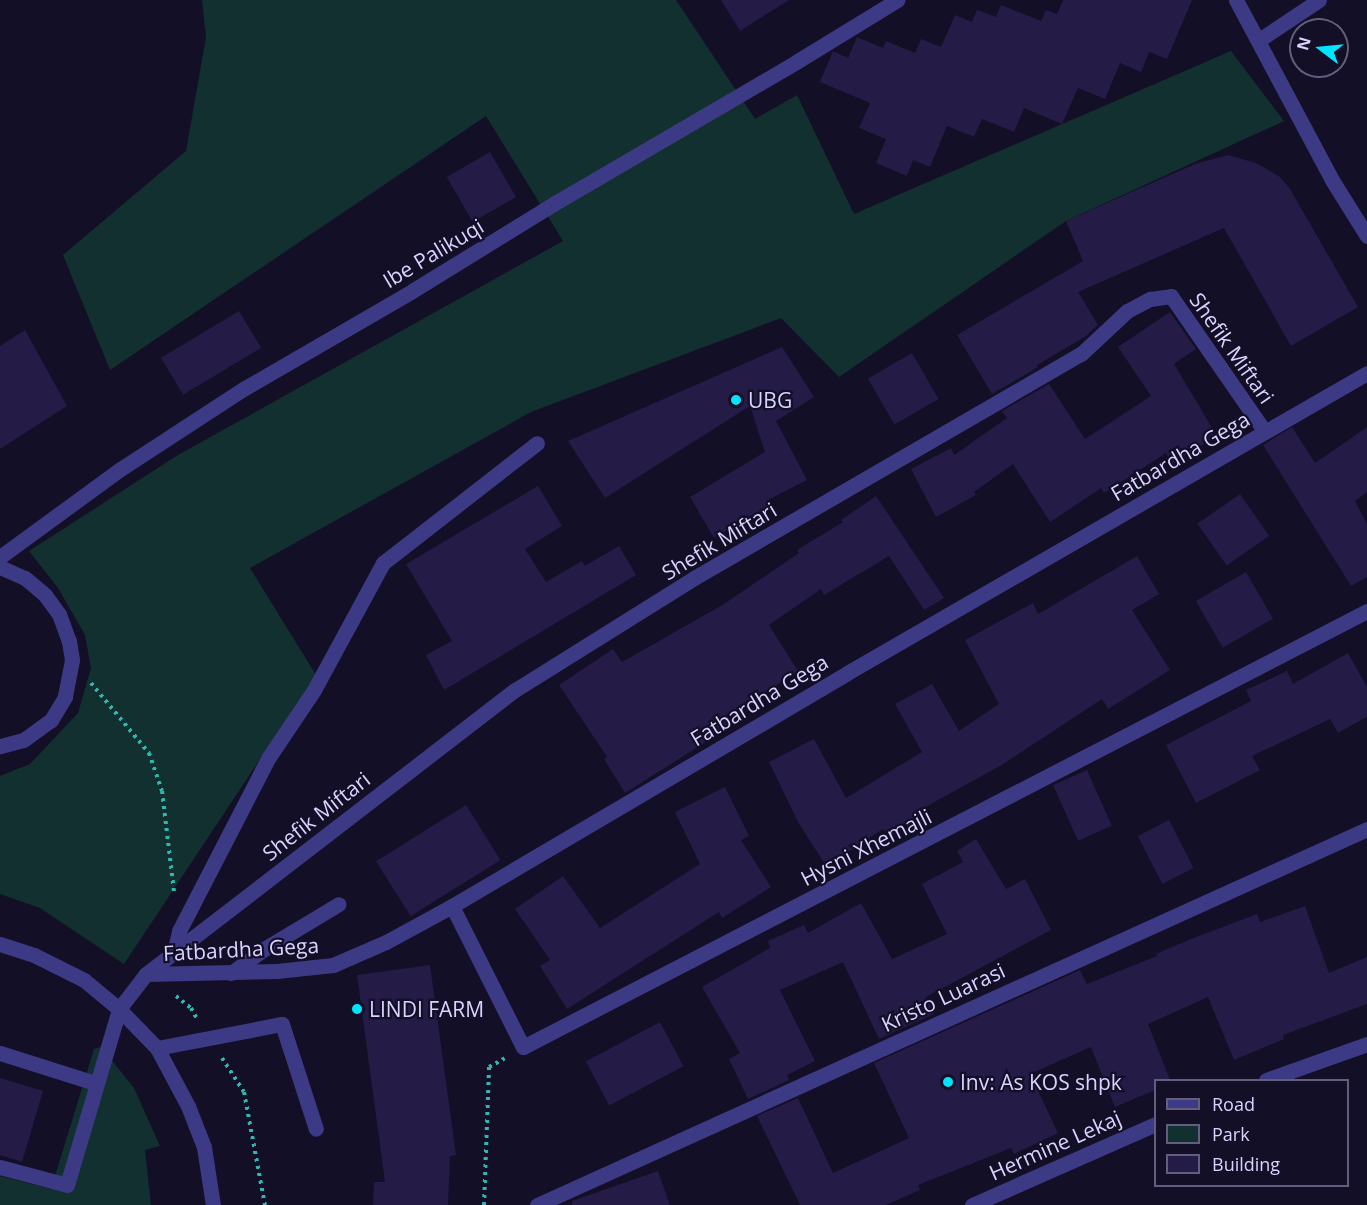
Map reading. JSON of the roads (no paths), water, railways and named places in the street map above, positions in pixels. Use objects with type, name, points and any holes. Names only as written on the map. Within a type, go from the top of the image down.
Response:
[{"type":"street","name":"Ibe Palikuqi","points":[[0,557],[119,470],[245,388],[412,291],[555,203],[897,0]]},
{"type":"street","points":[[1236,0],[1332,180],[1367,236]]},
{"type":"street","points":[[1259,40],[1319,0]]},
{"type":"street","name":"Shefik Miftari","points":[[119,1009],[147,974],[515,690],[694,578],[1081,354],[1127,311],[1150,299],[1170,296],[1264,432]]},
{"type":"street","name":"Fatbardha Gega","points":[[147,974],[231,973],[333,965],[386,942],[452,906],[847,673],[1367,373]]},
{"type":"street","points":[[174,953],[179,931],[269,757],[314,690],[383,563],[537,443]]},
{"type":"street","points":[[0,567],[25,578],[45,596],[59,614],[69,641],[72,660],[65,697],[51,720],[23,740],[0,746]]},
{"type":"street","name":"Hysni Xhemajli","points":[[452,906],[523,1047],[1367,610]]},
{"type":"street","name":"Kristo Luarasi","points":[[537,1205],[1367,829]]},
{"type":"street","points":[[231,973],[264,949],[339,904]]},
{"type":"street","points":[[0,944],[34,955],[84,980],[119,1009],[157,1048],[188,1106],[204,1147],[213,1205]]},
{"type":"street","points":[[0,1167],[67,1185],[95,1083],[119,1009]]},
{"type":"street","points":[[157,1048],[282,1024],[316,1129]]},
{"type":"street","points":[[1269,1079],[1367,1044]]},
{"type":"street","points":[[0,1053],[95,1083]]},
{"type":"street","name":"Hermine Lekaj","points":[[972,1205],[1154,1124]]},
{"type":"place","name":"UBG","points":[[736,400]]},
{"type":"place","name":"LINDI FARM","points":[[357,1009]]},
{"type":"place","name":"Inv: As KOS shpk","points":[[948,1082]]}]
